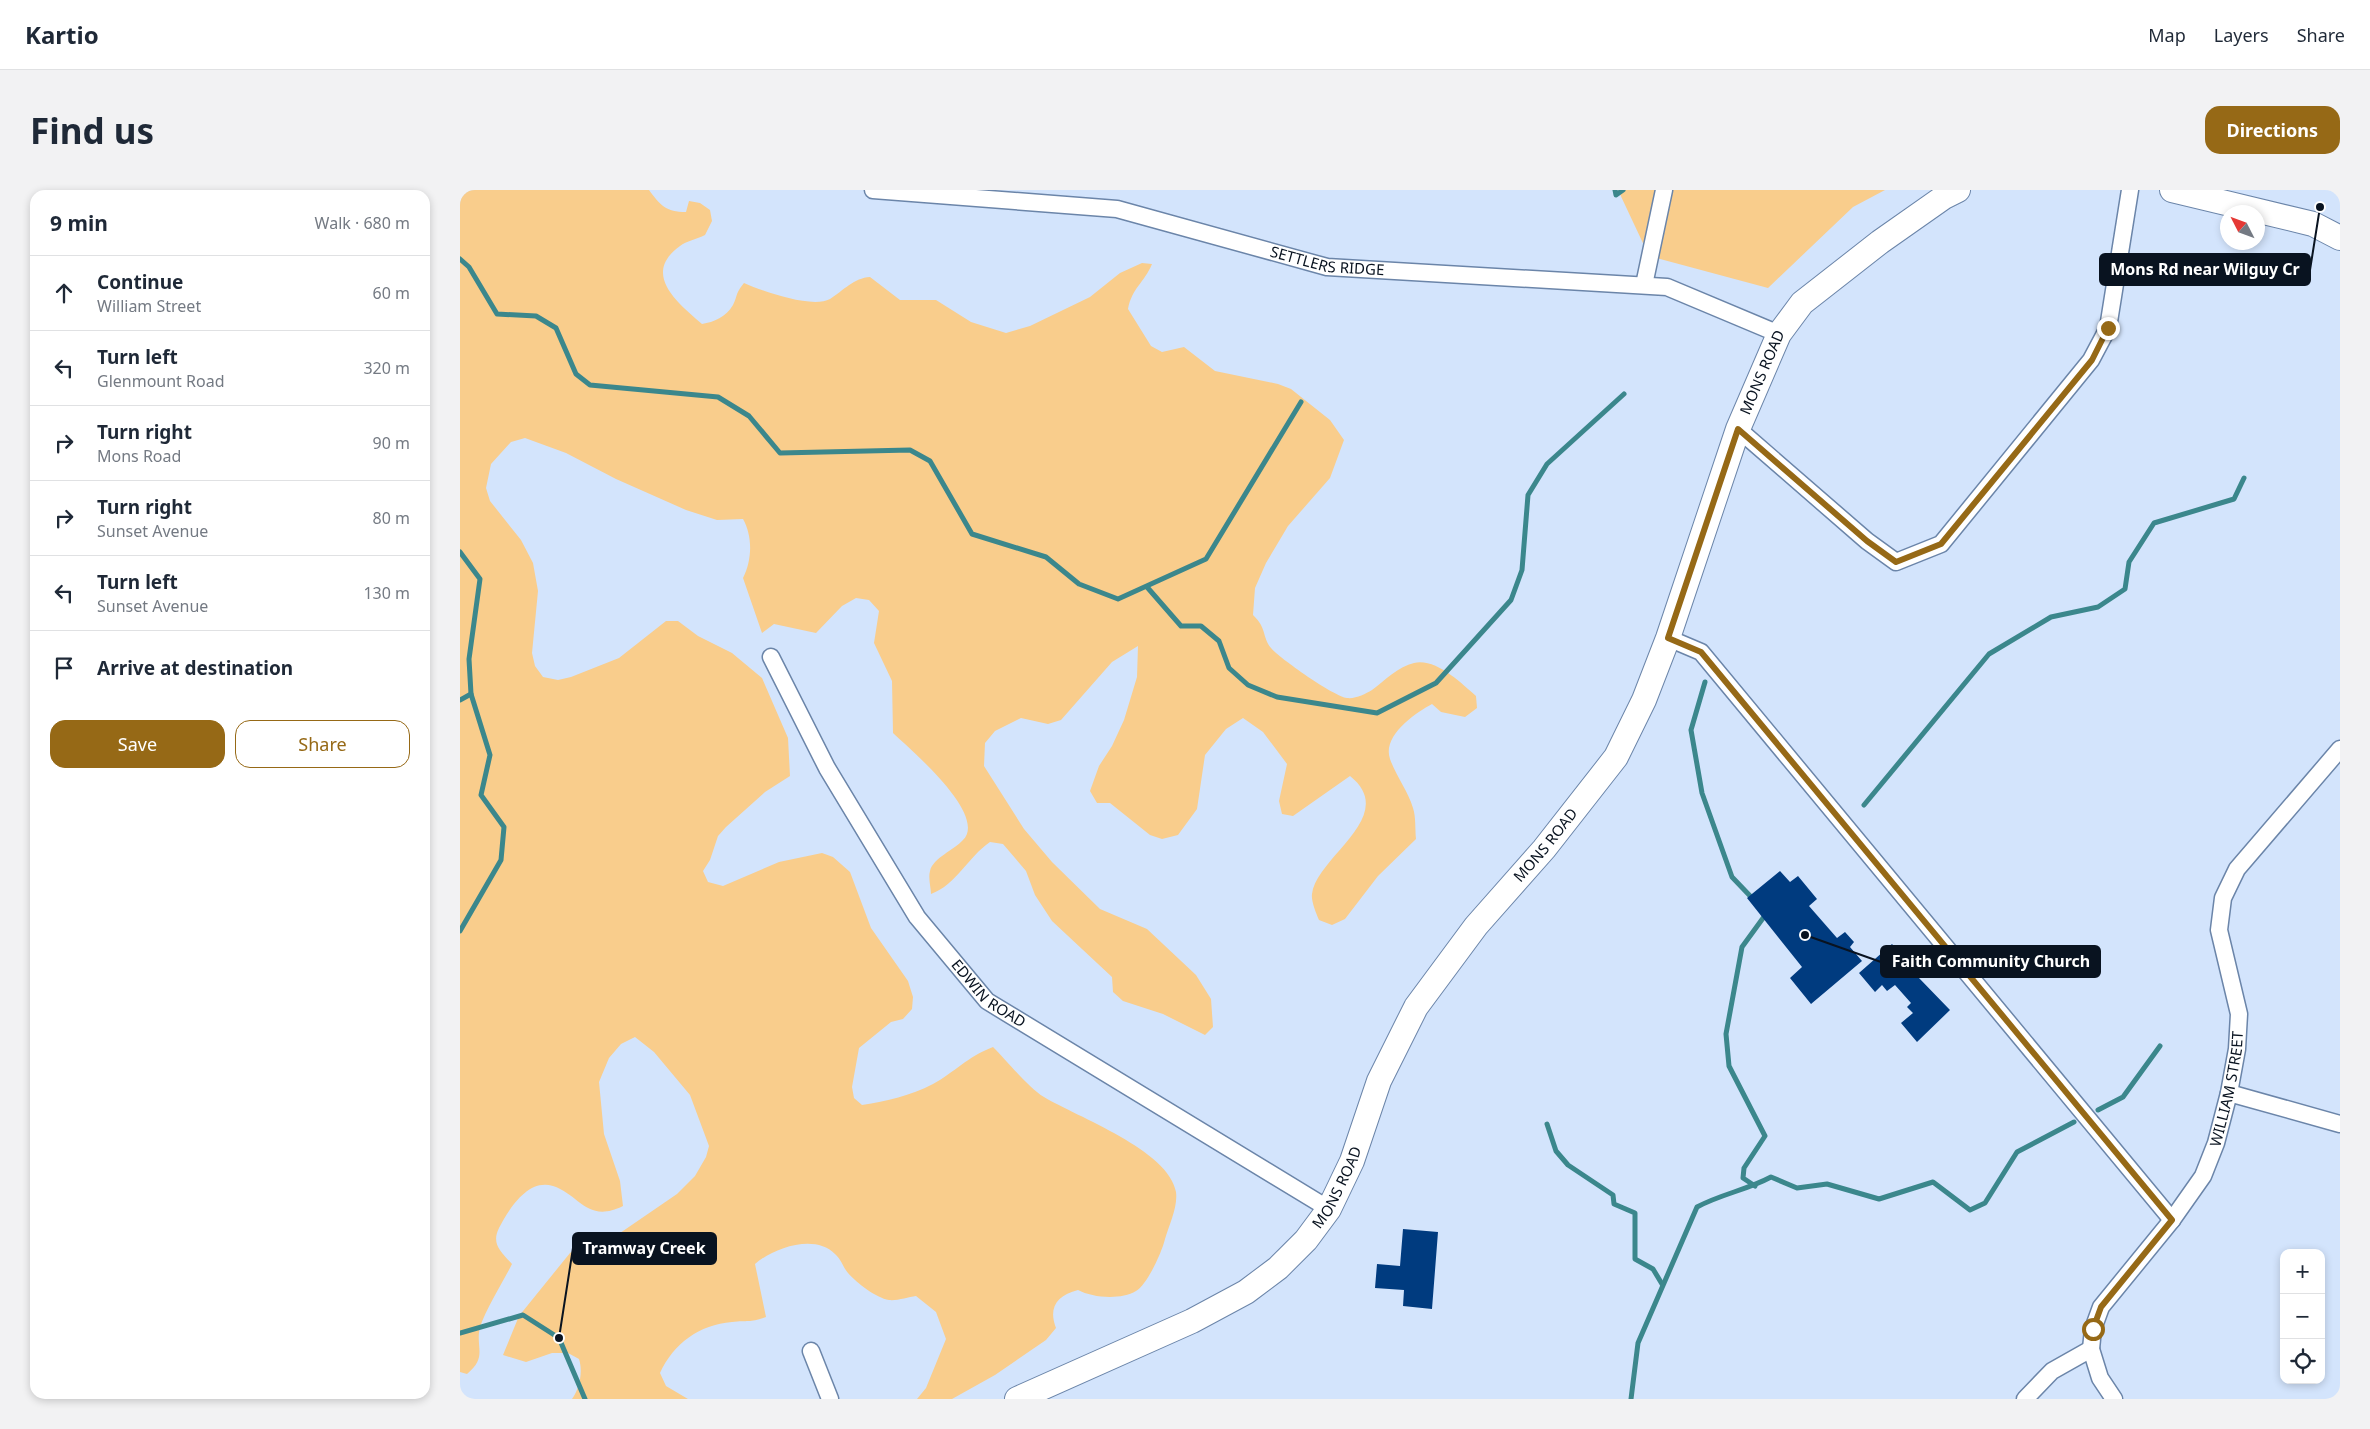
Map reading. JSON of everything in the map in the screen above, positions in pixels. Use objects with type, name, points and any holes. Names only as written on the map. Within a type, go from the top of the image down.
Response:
[{"type":"main road","name":"MONS ROAD","points":[[1017,1399],[1192,1321],[1246,1292],[1278,1268],[1299,1247],[1329,1209],[1352,1161],[1379,1081],[1416,1007],[1476,926],[1544,849],[1616,757],[1644,700],[1668,638],[1738,429],[1779,334],[1802,303],[1880,242],[1944,197],[1958,190]]},
{"type":"main road","points":[[2172,190],[2232,197],[2313,224],[2340,238]]},
{"type":"street","name":"SETTLERS RIDGE","points":[[872,190],[1117,209],[1327,266],[1667,287],[1779,334]]},
{"type":"street","points":[[1644,285],[1664,190]]},
{"type":"street","points":[[1738,429],[1867,541],[1896,562],[1941,544],[2092,360],[2108,328],[2130,190]]},
{"type":"street","points":[[1668,638],[1701,652],[2172,1220]]},
{"type":"street","name":"EDWIN ROAD","points":[[771,657],[827,768],[917,917],[987,1001],[1329,1209]]},
{"type":"street","name":"WILLIAM STREET","points":[[2091,1349],[2093,1329],[2101,1307],[2172,1220],[2203,1176],[2216,1143],[2229,1093],[2237,1048],[2239,1014],[2219,930],[2223,898],[2237,869],[2340,749]]},
{"type":"street","points":[[2229,1093],[2340,1124]]},
{"type":"street","points":[[2025,1399],[2052,1372],[2091,1349],[2100,1378],[2114,1399]]},
{"type":"street","points":[[811,1351],[830,1399]]},
{"type":"shaded area","points":[[460,190],[649,190],[660,204],[673,211],[686,212],[689,201],[700,203],[710,210],[712,221],[705,235],[682,244],[669,257],[664,267],[663,277],[667,288],[674,297],[702,324],[715,320],[727,313],[744,283],[787,298],[822,302],[830,299],[854,282],[870,277],[900,300],[936,300],[971,322],[1006,333],[1030,326],[1090,297],[1120,273],[1142,263],[1152,264],[1132,296],[1128,309],[1151,346],[1162,352],[1184,347],[1215,371],[1278,384],[1291,389],[1330,420],[1344,440],[1330,478],[1288,526],[1266,563],[1255,588],[1253,615],[1260,624],[1271,648],[1308,676],[1331,691],[1347,698],[1357,697],[1369,692],[1403,667],[1422,662],[1431,664],[1448,673],[1476,696],[1477,708],[1465,717],[1441,712],[1432,704],[1409,719],[1395,734],[1389,750],[1390,759],[1413,808],[1416,839],[1378,876],[1345,919],[1332,925],[1319,920],[1312,894],[1317,880],[1361,821],[1366,806],[1363,791],[1350,776],[1293,816],[1282,814],[1279,801],[1287,764],[1263,732],[1243,718],[1226,729],[1205,755],[1197,809],[1178,835],[1162,839],[1150,835],[1110,803],[1097,803],[1090,791],[1099,766],[1112,746],[1124,720],[1137,677],[1138,646],[1112,662],[1061,720],[1048,724],[1021,718],[995,731],[985,743],[984,766],[1024,829],[1052,862],[1100,909],[1147,929],[1196,975],[1211,999],[1213,1027],[1205,1035],[1163,1014],[1123,1001],[1113,992],[1112,977],[1052,921],[1035,895],[1026,871],[1003,844],[990,842],[975,855],[955,878],[940,890],[931,894],[929,877],[932,866],[939,858],[963,840],[968,829],[965,815],[957,800],[930,768],[893,733],[892,681],[874,643],[879,611],[869,600],[856,598],[842,606],[816,633],[774,624],[762,633],[743,578],[750,556],[750,541],[743,519],[717,520],[686,510],[616,479],[566,453],[525,438],[511,442],[491,464],[486,488],[490,501],[521,540],[533,563],[538,591],[532,653],[535,666],[543,677],[558,680],[571,677],[619,658],[666,621],[678,621],[698,636],[732,653],[762,678],[788,738],[790,776],[765,792],[726,827],[718,836],[710,860],[703,871],[708,882],[723,886],[779,862],[822,853],[833,857],[850,872],[871,928],[908,981],[913,997],[912,1009],[903,1019],[891,1022],[859,1048],[852,1087],[854,1098],[862,1105],[916,1092],[948,1075],[976,1055],[993,1047],[1038,1093],[1120,1136],[1157,1162],[1170,1177],[1176,1192],[1174,1210],[1157,1260],[1140,1288],[1130,1294],[1115,1297],[1091,1295],[1078,1290],[1065,1295],[1056,1303],[1053,1314],[1056,1328],[1046,1340],[995,1375],[952,1399],[917,1399],[926,1388],[946,1339],[936,1312],[916,1296],[889,1300],[873,1293],[848,1273],[835,1254],[817,1244],[794,1245],[783,1248],[755,1264],[766,1317],[752,1321],[732,1322],[709,1327],[680,1344],[660,1373],[666,1386],[688,1399],[572,1399],[580,1379],[579,1359],[568,1353],[552,1353],[526,1362],[503,1355],[519,1316],[570,1253],[580,1246],[604,1244],[677,1194],[695,1176],[706,1157],[709,1146],[690,1095],[654,1052],[635,1037],[621,1044],[609,1058],[599,1082],[604,1134],[620,1181],[623,1206],[611,1211],[601,1212],[592,1210],[562,1190],[544,1185],[535,1187],[520,1197],[503,1220],[496,1239],[498,1248],[512,1264],[490,1304],[480,1327],[479,1357],[477,1362],[467,1374],[460,1372]]},
{"type":"shaded area","points":[[1618,190],[1885,190],[1853,207],[1768,288],[1649,256]]},
{"type":"building","points":[[1780,871],[1790,882],[1798,876],[1817,899],[1809,906],[1837,938],[1845,932],[1854,942],[1850,947],[1862,961],[1811,1004],[1790,978],[1802,967],[1747,898]]},
{"type":"building","points":[[1892,944],[1920,975],[1918,977],[1950,1010],[1917,1042],[1901,1023],[1913,1013],[1907,1007],[1911,1003],[1895,985],[1887,991],[1882,985],[1875,992],[1859,973]]},
{"type":"building","points":[[1403,1229],[1438,1232],[1432,1309],[1403,1306],[1404,1290],[1375,1288],[1377,1264],[1400,1266]]},
{"type":"waterway","points":[[1615,190],[1616,195],[1623,190]]},
{"type":"waterway","points":[[460,259],[469,267],[497,314],[536,316],[556,328],[576,374],[590,385],[718,397],[749,416],[780,453],[910,450],[930,461],[972,534],[1046,557],[1079,584],[1118,599],[1206,559],[1301,402]]},
{"type":"waterway","points":[[1147,587],[1181,626],[1201,626],[1219,641],[1229,668],[1248,685],[1277,697],[1377,713],[1436,683],[1511,600],[1522,570],[1528,495],[1547,464],[1624,394]]},
{"type":"waterway","points":[[1864,805],[1989,654],[2051,617],[2098,607],[2125,589],[2129,562],[2154,523],[2234,499],[2244,478]]},
{"type":"waterway","points":[[460,552],[480,579],[469,659],[471,694],[490,755],[481,795],[504,827],[501,860],[460,931]]},
{"type":"waterway","points":[[1705,682],[1691,730],[1702,793],[1732,877],[1754,900]]},
{"type":"waterway","points":[[460,700],[471,694]]},
{"type":"waterway","points":[[1755,1186],[1743,1178],[1744,1168],[1765,1136],[1729,1066],[1726,1034],[1742,947],[1766,914],[1764,912]]},
{"type":"waterway","points":[[2098,1110],[2123,1097],[2160,1046]]},
{"type":"waterway","points":[[1631,1399],[1638,1343],[1697,1207],[1771,1177],[1797,1188],[1827,1184],[1879,1199],[1933,1182],[1970,1210],[1985,1203],[2017,1152],[2074,1122]]},
{"type":"waterway","points":[[1547,1124],[1556,1151],[1568,1165],[1613,1195],[1614,1204],[1635,1213],[1635,1259],[1653,1269],[1662,1284]]},
{"type":"waterway","points":[[460,1333],[523,1315],[559,1338],[585,1399]]},
{"type":"place","name":"Mons Rd near Wilguy Cr","points":[[2320,207]]},
{"type":"place","name":"Faith Community Church","points":[[1805,935]]},
{"type":"place","name":"Tramway Creek","points":[[559,1338]]},
{"type":"route","points":[[2093,1329],[2101,1307],[2172,1220],[1701,652],[1689,645],[1668,638],[1738,429],[1867,541],[1896,562],[1941,544],[2092,360],[2108,328]]}]
